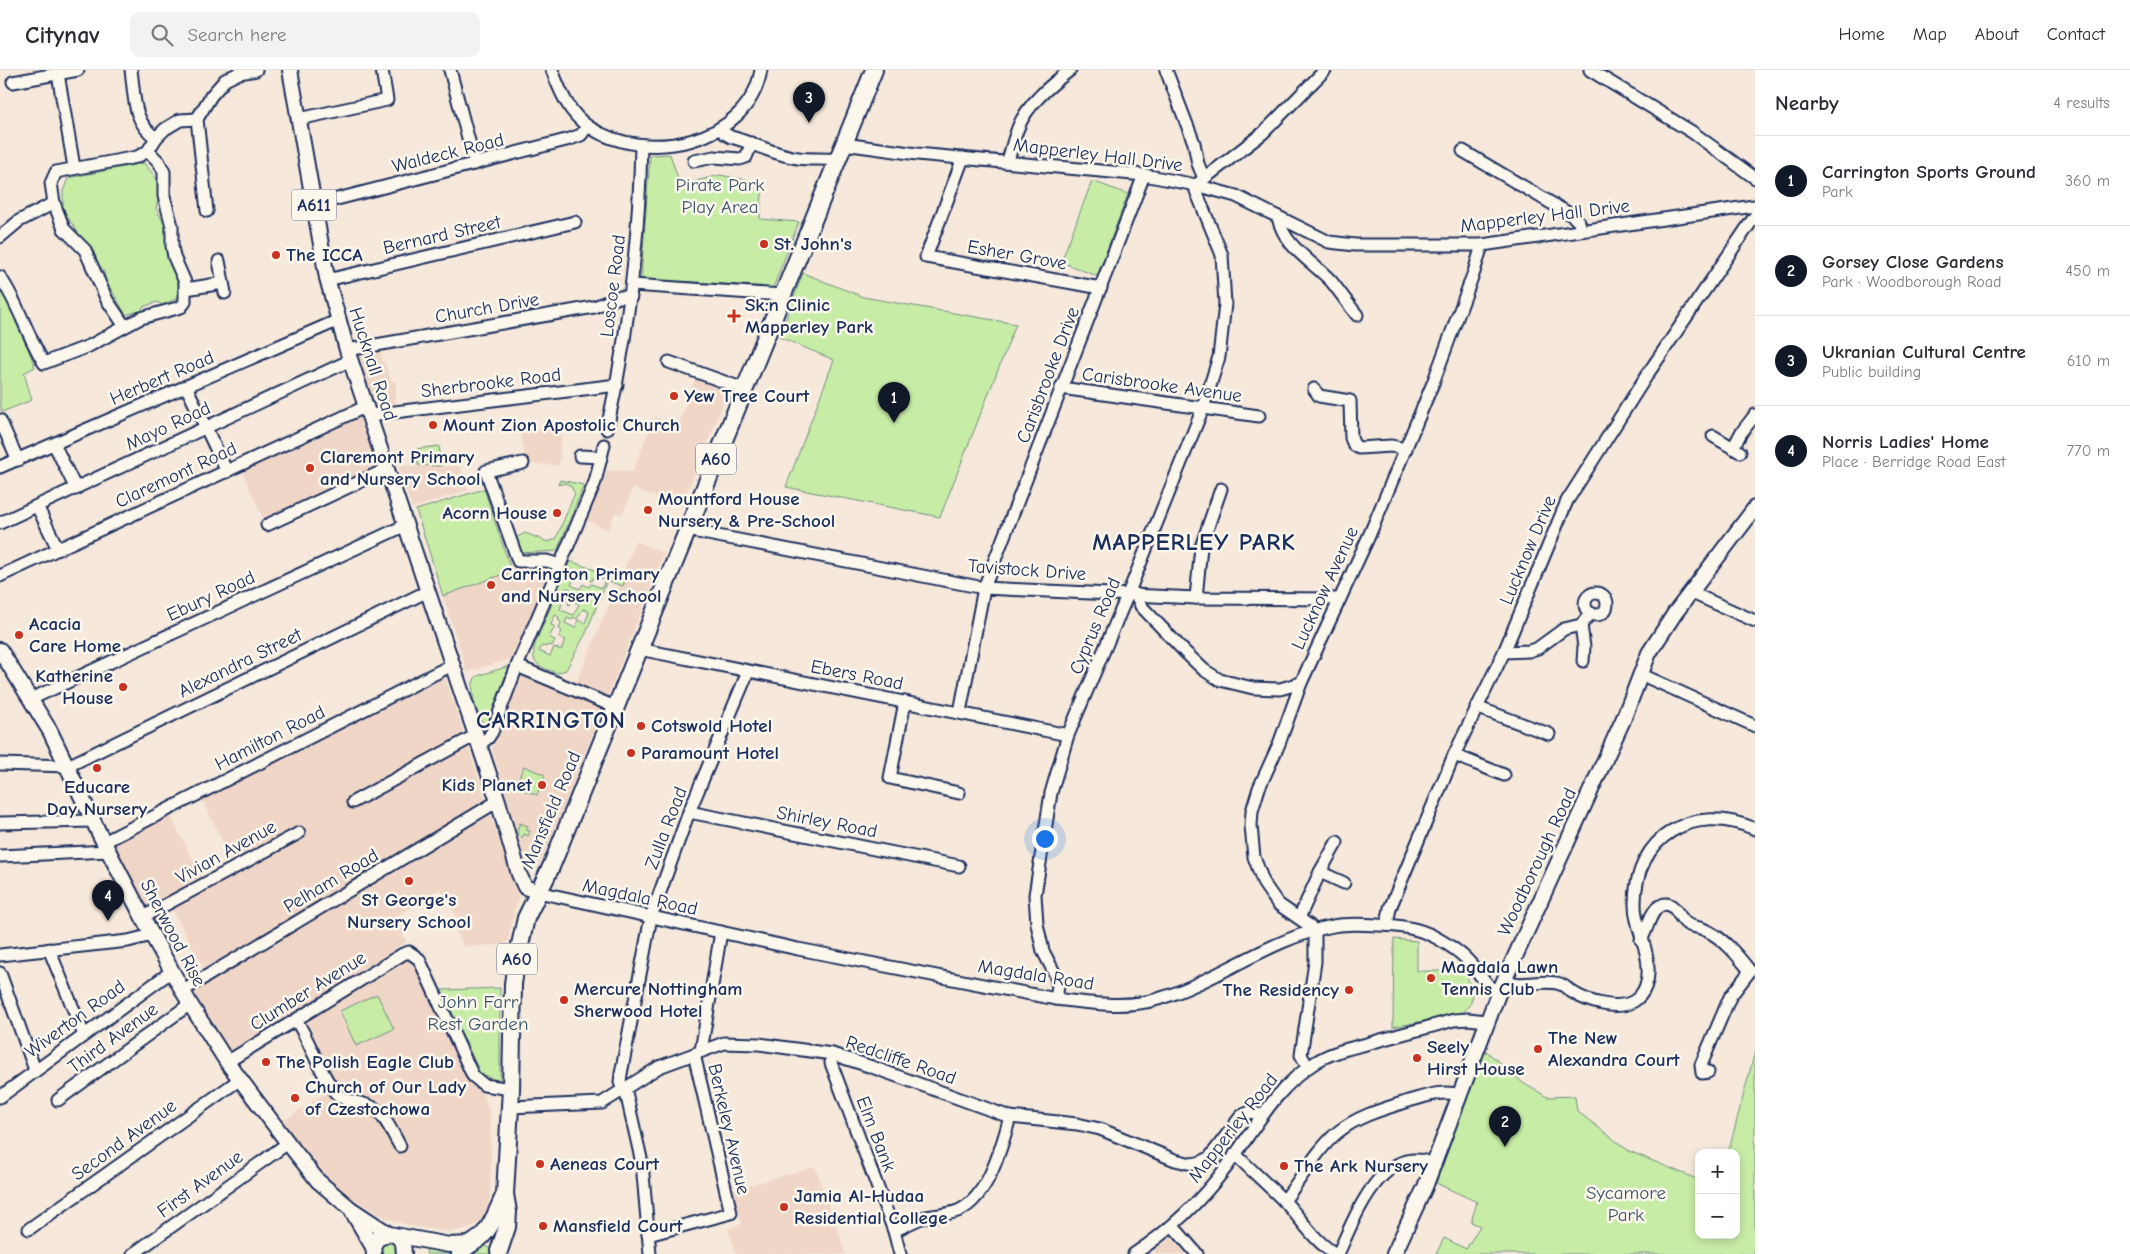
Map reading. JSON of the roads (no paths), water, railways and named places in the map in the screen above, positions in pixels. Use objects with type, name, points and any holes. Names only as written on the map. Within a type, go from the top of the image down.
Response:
[{"type":"highway","name":"Mansfield Road","points":[[468,1247],[488,1242],[500,1253],[507,1227],[508,1212],[505,1194],[511,1089],[513,984],[520,943],[528,914],[531,890],[551,867],[874,70]]},
{"type":"highway","name":"Mansfield Road","points":[[468,1247],[489,1227],[505,1194]]},
{"type":"main road","name":"Hucknall Road","points":[[290,70],[327,280],[349,355],[498,801],[516,861],[530,876],[531,890]]},
{"type":"main road","name":"Woodborough Road","points":[[1394,1254],[1415,1211],[1434,1164],[1498,994],[1623,720],[1640,674],[1654,644],[1755,508]]},
{"type":"main road","name":"Sherwood Rise","points":[[0,650],[32,699],[68,766],[106,847],[182,991],[239,1080],[318,1180],[351,1209],[393,1235]]},
{"type":"main road","name":"Sherwood Rise","points":[[351,1209],[364,1228],[374,1250]]},
{"type":"main road","points":[[393,1235],[403,1243],[404,1254]]},
{"type":"main road","points":[[374,1250],[381,1236],[393,1235],[468,1247]]},
{"type":"street","points":[[131,70],[138,117],[142,126],[156,138]]},
{"type":"street","points":[[218,70],[225,80]]},
{"type":"street","points":[[207,211],[197,119],[211,96],[225,80],[239,73],[256,70]]},
{"type":"street","points":[[299,119],[387,100],[382,70]]},
{"type":"street","points":[[450,70],[475,164]]},
{"type":"street","points":[[552,70],[567,104],[587,127],[620,143],[641,146],[676,144],[698,139],[721,128],[745,104],[755,89],[760,70]]},
{"type":"street","points":[[1008,161],[1019,126],[1026,114],[1055,82],[1070,70]]},
{"type":"street","name":"Cyprus Road","points":[[1056,1000],[1058,986],[1055,974],[1043,951],[1037,924],[1036,895],[1051,794],[1068,735],[1132,594],[1202,408],[1219,357],[1223,330],[1225,276],[1222,255],[1196,191],[1200,181],[1194,143],[1166,70]]},
{"type":"street","points":[[1200,181],[1263,133],[1325,70]]},
{"type":"street","points":[[1590,70],[1692,132],[1755,178]]},
{"type":"street","points":[[13,82],[68,72],[74,167]]},
{"type":"street","points":[[124,325],[107,300],[85,250],[64,229],[54,203],[52,176],[56,172],[74,167],[137,157],[148,151],[156,138],[165,129],[180,120],[197,119]]},
{"type":"street","name":"Waldeck Road","points":[[314,205],[570,139],[581,135],[587,127]]},
{"type":"street","points":[[721,128],[724,133],[731,137],[781,154],[799,158],[837,160]]},
{"type":"street","points":[[694,162],[715,155],[740,159],[746,157],[752,143]]},
{"type":"street","name":"Mapperley Hall Drive","points":[[844,144],[963,158],[1200,181],[1236,196],[1329,242],[1355,246],[1482,245],[1581,230],[1755,208]]},
{"type":"street","name":"Loscoe Road","points":[[607,429],[631,297],[639,205],[641,146]]},
{"type":"street","points":[[0,277],[17,304],[27,330],[44,363],[89,346],[124,325],[141,318],[181,307],[185,302],[186,289],[172,246],[172,226],[164,204],[164,172],[159,162],[148,151]]},
{"type":"street","points":[[1463,151],[1573,216],[1579,222],[1581,230]]},
{"type":"street","name":"Esher Grove","points":[[963,158],[926,257],[1101,288]]},
{"type":"street","name":"Carisbrooke Drive","points":[[960,712],[984,588],[1144,175]]},
{"type":"street","points":[[0,237],[19,221],[54,203]]},
{"type":"street","name":"Lucknow Drive","points":[[1388,925],[1390,908],[1454,755],[1504,652],[1567,501],[1755,208]]},
{"type":"street","points":[[1278,217],[1279,223],[1298,253],[1331,281],[1357,315]]},
{"type":"street","name":"Bernard Street","points":[[327,280],[569,227]]},
{"type":"street","name":"Lucknow Avenue","points":[[1312,931],[1310,926],[1278,904],[1264,884],[1254,857],[1251,826],[1252,811],[1258,788],[1279,744],[1301,682],[1406,449],[1436,374],[1482,245]]},
{"type":"street","points":[[186,289],[224,288],[219,261]]},
{"type":"street","points":[[632,285],[783,295]]},
{"type":"street","name":"Church Drive","points":[[349,355],[594,307],[619,297],[631,297]]},
{"type":"street","name":"Herbert Road","points":[[0,467],[339,320]]},
{"type":"street","name":"Mayo Road","points":[[1,520],[76,489],[206,428],[349,355]]},
{"type":"street","points":[[669,362],[744,390]]},
{"type":"street","name":"Sherbrooke Road","points":[[368,411],[616,385]]},
{"type":"street","points":[[186,386],[227,472]]},
{"type":"street","name":"Carisbrooke Avenue","points":[[1061,388],[1259,416]]},
{"type":"street","points":[[1314,389],[1320,396],[1350,401],[1351,438],[1354,445],[1359,448],[1391,446],[1406,449]]},
{"type":"street","name":"Claremont Road","points":[[0,576],[227,472],[368,411]]},
{"type":"street","points":[[1714,436],[1737,450],[1741,433],[1755,415]]},
{"type":"street","points":[[0,420],[18,460]]},
{"type":"street","points":[[54,444],[76,489]]},
{"type":"street","points":[[353,802],[477,740],[488,738],[492,732],[517,666],[598,471],[602,451],[580,456]]},
{"type":"street","points":[[523,463],[486,471],[518,561],[547,562],[560,565]]},
{"type":"street","points":[[267,525],[387,469]]},
{"type":"street","points":[[1196,598],[1201,547],[1221,489]]},
{"type":"street","points":[[37,506],[58,550]]},
{"type":"street","name":"Ebury Road","points":[[32,699],[406,525]]},
{"type":"street","name":"Tavistock Drive","points":[[687,530],[984,588],[1196,598],[1340,599]]},
{"type":"street","name":"Alexandra Street","points":[[68,766],[428,591]]},
{"type":"street","points":[[1692,593],[1755,621]]},
{"type":"street","points":[[1132,594],[1185,652],[1204,670],[1220,680],[1253,688],[1280,689],[1301,682]]},
{"type":"street","points":[[1504,652],[1529,651],[1538,648],[1564,629],[1581,625],[1591,613]]},
{"type":"street","points":[[1581,625],[1584,647],[1583,661]]},
{"type":"street","name":"Ebers Road","points":[[639,649],[1068,735]]},
{"type":"street","name":"Hamilton Road","points":[[106,847],[452,665]]},
{"type":"street","points":[[517,666],[615,707]]},
{"type":"street","name":"Zulla Road","points":[[650,1254],[642,1163],[624,1089],[620,1082],[621,1074],[651,917],[689,812],[748,672]]},
{"type":"street","points":[[1640,674],[1755,726]]},
{"type":"street","points":[[905,702],[890,778],[959,792]]},
{"type":"street","points":[[1476,707],[1549,734]]},
{"type":"street","points":[[1454,755],[1504,775]]},
{"type":"street","points":[[0,764],[68,766]]},
{"type":"street","name":"Pelham Road","points":[[182,991],[498,801]]},
{"type":"street","name":"Shirley Road","points":[[689,812],[959,866]]},
{"type":"street","points":[[1504,980],[1523,984],[1553,981],[1565,985],[1571,992],[1609,1004],[1623,1004],[1633,1001],[1640,995],[1648,982],[1648,966],[1636,924],[1634,905],[1636,885],[1645,858],[1654,846],[1680,825],[1694,821],[1729,820],[1755,829]]},
{"type":"street","points":[[0,823],[93,821]]},
{"type":"street","name":"Vivian Avenue","points":[[143,917],[299,832]]},
{"type":"street","points":[[1299,918],[1320,872],[1337,842]]},
{"type":"street","points":[[0,856],[106,847]]},
{"type":"street","points":[[1320,872],[1344,882]]},
{"type":"street","name":"Magdala Road","points":[[531,890],[721,932],[1056,1000],[1117,1004],[1157,999],[1285,941],[1312,931],[1334,925],[1388,925],[1432,936],[1449,945],[1470,962],[1491,990],[1498,994]]},
{"type":"street","points":[[1642,940],[1655,910],[1660,905],[1667,903],[1672,905],[1687,924],[1706,930],[1719,938],[1750,972],[1730,997],[1701,1065],[1702,1073],[1708,1072]]},
{"type":"street","points":[[1308,1067],[1301,1055],[1315,962],[1316,945],[1312,931]]},
{"type":"street","points":[[698,1052],[721,932]]},
{"type":"street","points":[[0,955],[128,941],[152,935]]},
{"type":"street","points":[[49,949],[84,1035]]},
{"type":"street","name":"Clumber Avenue","points":[[227,1062],[409,952],[420,959],[473,1076],[484,1085],[511,1089]]},
{"type":"street","name":"Wiverton Road","points":[[0,1097],[172,971]]},
{"type":"street","points":[[0,973],[35,1070]]},
{"type":"street","name":"Third Avenue","points":[[58,1100],[190,1004]]},
{"type":"street","name":"Mapperley Road","points":[[1134,1254],[1173,1226],[1212,1185],[1261,1116],[1284,1088],[1317,1060],[1346,1049],[1454,1020],[1468,1019],[1487,1022]]},
{"type":"street","points":[[296,1020],[305,1034],[313,1056],[336,1093],[345,1099],[366,1104],[375,1110],[383,1117],[400,1146]]},
{"type":"street","name":"Redcliffe Road","points":[[510,1107],[596,1104],[607,1101],[659,1067],[724,1043],[759,1044],[832,1054],[1010,1117],[1078,1124],[1100,1129],[1175,1160],[1192,1164],[1202,1162],[1210,1157],[1241,1116],[1250,1112],[1261,1116]]},
{"type":"street","name":"Berkeley Avenue","points":[[648,1235],[731,1213],[698,1052]]},
{"type":"street","name":"Elm Bank","points":[[832,1054],[831,1063],[834,1072],[894,1231],[900,1254]]},
{"type":"street","name":"Second Avenue","points":[[29,1229],[239,1080]]},
{"type":"street","points":[[1284,1201],[1331,1138],[1345,1127],[1375,1112],[1423,1097],[1448,1091],[1460,1095]]},
{"type":"street","points":[[894,1231],[919,1219],[961,1210],[974,1199],[985,1184],[1001,1150],[1010,1117]]},
{"type":"street","name":"First Avenue","points":[[133,1254],[288,1144]]},
{"type":"street","points":[[1235,1154],[1284,1201],[1316,1238],[1337,1254],[1369,1192],[1385,1172],[1414,1160],[1425,1160],[1434,1164]]},
{"type":"street","points":[[1173,1226],[1197,1254]]},
{"type":"place","name":"Ukranian Cultural Centre","points":[[809,123]]},
{"type":"place","name":"St. John's","points":[[764,244]]},
{"type":"place","name":"The ICCA","points":[[276,255]]},
{"type":"place","name":"Sk:n Clinic Mapperley Park","points":[[734,316]]},
{"type":"place","name":"Yew Tree Court","points":[[674,396]]},
{"type":"place","name":"Carrington Sports Ground","points":[[894,423]]},
{"type":"place","name":"Mount Zion Apostolic Church","points":[[433,425]]},
{"type":"place","name":"Claremont Primary and Nursery School","points":[[310,468]]},
{"type":"place","name":"Mountford House Nursery & Pre-School","points":[[648,510]]},
{"type":"place","name":"Acorn House","points":[[557,513]]},
{"type":"place","name":"Carrington Primary and Nursery School","points":[[491,585]]},
{"type":"place","name":"Acacia Care Home","points":[[19,635]]},
{"type":"place","name":"Katherine House","points":[[123,687]]},
{"type":"place","name":"Cotswold Hotel","points":[[641,726]]},
{"type":"place","name":"Paramount Hotel","points":[[631,753]]},
{"type":"place","name":"Educare Day Nursery","points":[[97,768]]},
{"type":"place","name":"Kids Planet","points":[[542,785]]},
{"type":"place","name":"St George's Nursery School","points":[[409,881]]},
{"type":"place","name":"Norris Ladies' Home","points":[[108,921]]},
{"type":"place","name":"Magdala Lawn Tennis Club","points":[[1431,978]]},
{"type":"place","name":"The Residency","points":[[1349,990]]},
{"type":"place","name":"Mercure Nottingham Sherwood Hotel","points":[[564,1000]]},
{"type":"place","name":"The New Alexandra Court","points":[[1538,1049]]},
{"type":"place","name":"Seely Hirst House","points":[[1417,1058]]},
{"type":"place","name":"The Polish Eagle Club","points":[[266,1062]]},
{"type":"place","name":"Church of Our Lady of Czestochowa","points":[[295,1098]]},
{"type":"place","name":"Gorsey Close Gardens","points":[[1505,1147]]},
{"type":"place","name":"Aeneas Court","points":[[540,1164]]},
{"type":"place","name":"The Ark Nursery","points":[[1284,1166]]},
{"type":"place","name":"Jamia Al-Hudaa Residential College","points":[[784,1207]]},
{"type":"place","name":"Mansfield Court","points":[[543,1226]]},
{"type":"district","name":"MAPPERLEY PARK","points":[[1194,542]]},
{"type":"district","name":"CARRINGTON","points":[[551,720]]},
{"type":"park label","name":"Pirate Park Play Area","points":[[720,196]]},
{"type":"park label","name":"John Farr Rest Garden","points":[[478,1013]]},
{"type":"park label","name":"Sycamore Park","points":[[1626,1204]]}]
